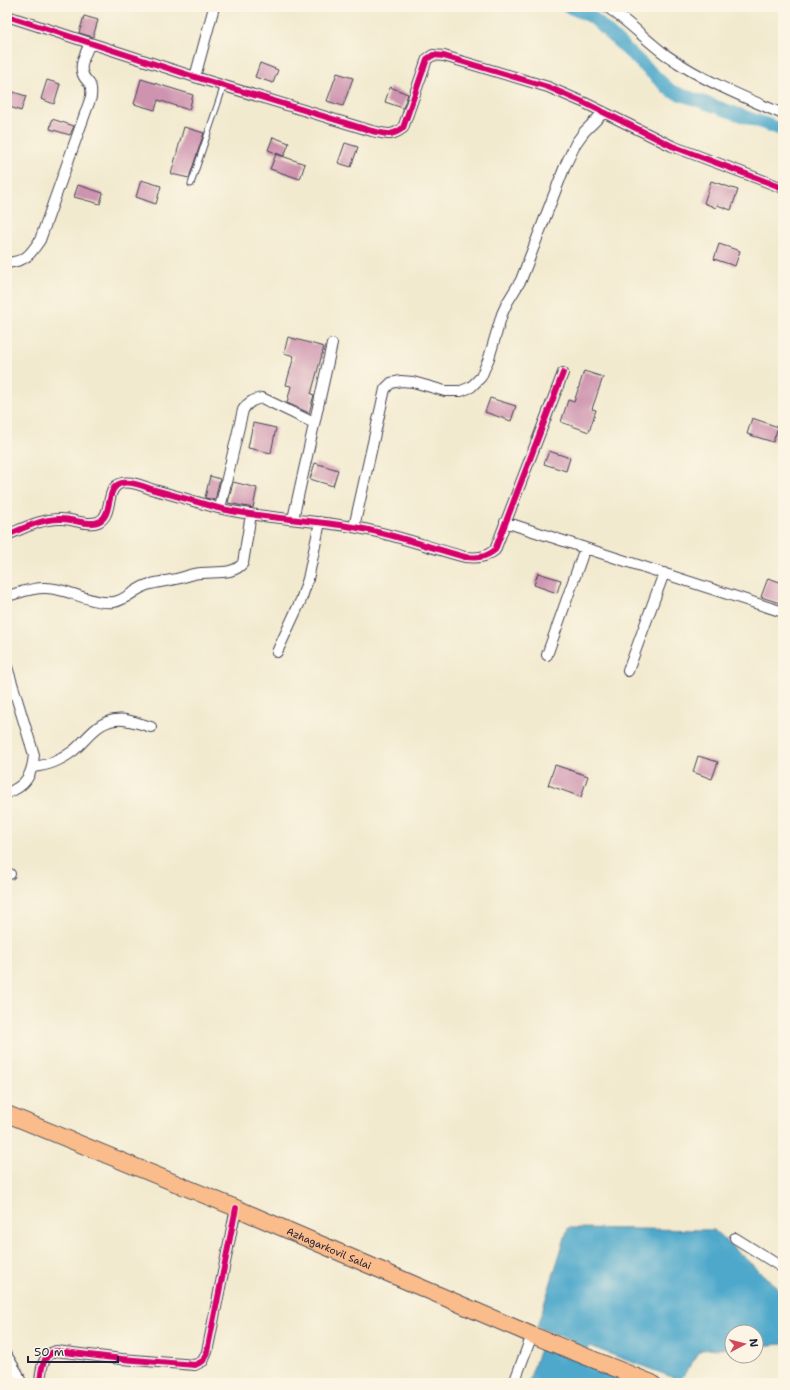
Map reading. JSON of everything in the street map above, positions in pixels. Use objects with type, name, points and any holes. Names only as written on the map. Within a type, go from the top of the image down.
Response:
[{"type":"main road","name":"Azhagarkovil Salai","points":[[7,1114],[236,1208],[532,1335],[652,1383]]},
{"type":"street","points":[[195,77],[214,7]]},
{"type":"street","points":[[607,7],[666,55],[692,71],[738,95],[783,114]]},
{"type":"street","points":[[7,16],[372,132],[387,134],[395,134],[403,128],[427,59],[433,56],[444,56],[548,87],[604,112],[672,146],[783,188]]},
{"type":"street","points":[[7,263],[16,262],[31,254],[40,240],[91,97],[91,85],[81,71],[90,43]]},
{"type":"street","points":[[354,527],[385,388],[391,383],[407,381],[445,391],[461,391],[471,387],[481,377],[489,358],[502,314],[521,280],[565,166],[576,143],[584,132],[604,112]]},
{"type":"street","points":[[293,519],[332,344]]},
{"type":"street","points":[[7,535],[36,524],[53,520],[61,519],[89,523],[102,520],[106,515],[112,493],[116,486],[122,483],[145,487],[220,508],[251,514],[354,527],[464,557],[478,558],[488,555],[495,550],[563,373]]},
{"type":"street","points":[[220,508],[244,410],[248,404],[254,399],[262,398],[314,424]]},
{"type":"street","points":[[7,596],[34,589],[46,588],[103,602],[114,602],[147,585],[208,571],[234,571],[243,563],[251,514]]},
{"type":"street","points":[[277,652],[301,600],[308,579],[320,522]]},
{"type":"street","points":[[505,522],[783,612]]},
{"type":"street","points":[[546,655],[585,548]]},
{"type":"street","points":[[628,671],[664,573]]},
{"type":"street","points":[[7,667],[34,755],[33,767],[27,779],[18,789],[7,793]]},
{"type":"street","points":[[33,767],[50,764],[59,760],[74,750],[88,734],[102,724],[116,720],[133,721],[151,727]]},
{"type":"street","points":[[40,1383],[44,1359],[49,1353],[56,1351],[178,1364],[195,1365],[203,1361],[207,1352],[236,1208]]},
{"type":"street","points":[[735,1238],[783,1268]]},
{"type":"street","points":[[514,1383],[532,1335]]},
{"type":"street","points":[[7,1356],[18,1374],[21,1383]]},
{"type":"lane","points":[[191,184],[224,85]]},
{"type":"water","points":[[568,1228],[714,1230],[783,1293],[783,1344],[764,1345],[764,1324],[724,1324],[724,1349],[701,1350],[680,1380],[589,1346],[583,1362],[633,1383],[528,1383],[540,1349],[569,1357],[576,1342],[537,1327]]},
{"type":"building","points":[[84,16],[98,20],[93,37],[79,33]]},
{"type":"building","points":[[260,63],[278,70],[273,83],[255,77]]},
{"type":"building","points":[[337,73],[353,78],[343,106],[327,101]]},
{"type":"building","points":[[141,79],[193,95],[189,110],[158,100],[155,110],[134,104]]},
{"type":"building","points":[[47,80],[60,84],[54,104],[41,99]]},
{"type":"building","points":[[390,87],[408,94],[403,108],[385,102]]},
{"type":"building","points":[[7,90],[26,96],[21,111],[7,106]]},
{"type":"building","points":[[52,119],[74,126],[70,135],[50,129]]},
{"type":"building","points":[[184,127],[204,133],[189,178],[171,174]]},
{"type":"building","points":[[273,137],[289,143],[284,156],[268,150]]},
{"type":"building","points":[[345,143],[358,147],[351,167],[338,163]]},
{"type":"building","points":[[276,154],[305,164],[300,179],[270,169]]},
{"type":"building","points":[[141,180],[161,186],[156,204],[136,197]]},
{"type":"building","points":[[711,181],[738,190],[731,210],[717,205],[716,208],[704,203]]},
{"type":"building","points":[[78,185],[103,193],[100,204],[74,197]]},
{"type":"building","points":[[719,244],[740,251],[735,266],[714,259]]},
{"type":"building","points":[[288,337],[324,347],[311,394],[314,395],[309,413],[287,403],[291,386],[286,385],[294,356],[284,353]]},
{"type":"building","points":[[584,371],[603,377],[592,409],[596,410],[589,432],[561,422],[568,400],[574,402]]},
{"type":"building","points":[[490,398],[516,406],[511,421],[485,412]]},
{"type":"building","points":[[752,418],[778,427],[773,442],[747,434]]},
{"type":"building","points":[[253,423],[276,428],[271,453],[248,448]]},
{"type":"building","points":[[549,451],[570,458],[566,471],[544,464]]},
{"type":"building","points":[[315,463],[338,470],[333,486],[310,479]]},
{"type":"building","points":[[210,476],[220,479],[215,500],[205,498]]},
{"type":"building","points":[[233,482],[257,488],[253,508],[228,503]]},
{"type":"building","points":[[538,573],[561,580],[557,593],[534,585]]},
{"type":"building","points":[[768,578],[783,583],[783,604],[761,597]]},
{"type":"building","points":[[698,756],[718,762],[712,779],[693,772]]},
{"type":"building","points":[[555,765],[588,776],[581,797],[548,785]]},
{"type":"waterway","points":[[569,7],[592,17],[671,91],[783,130]]},
{"type":"cycle path","points":[[7,16],[195,77],[385,134],[392,134],[403,128],[427,59],[433,55],[444,56],[548,87],[585,103],[672,146],[783,188]]},
{"type":"cycle path","points":[[7,535],[48,520],[66,519],[85,523],[98,522],[103,519],[106,514],[113,490],[116,486],[122,483],[129,483],[235,512],[353,527],[395,536],[465,557],[484,556],[495,550],[563,373]]},
{"type":"cycle path","points":[[40,1383],[45,1359],[51,1353],[56,1351],[122,1359],[195,1365],[203,1361],[207,1352],[236,1208]]}]
